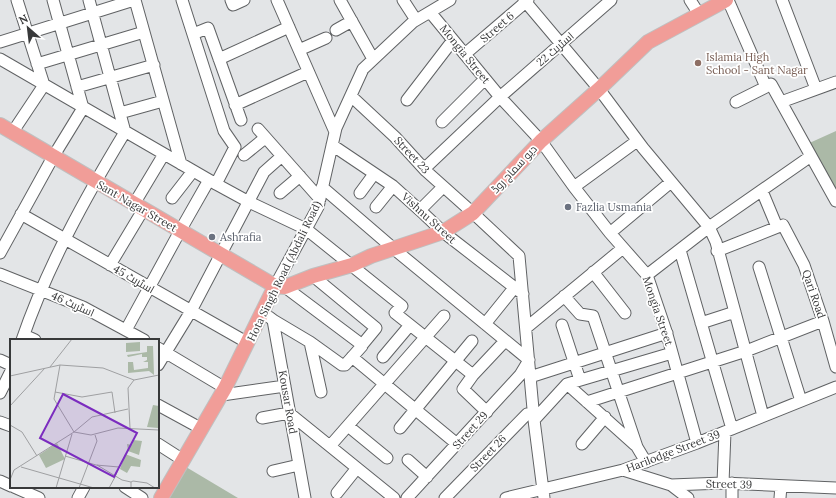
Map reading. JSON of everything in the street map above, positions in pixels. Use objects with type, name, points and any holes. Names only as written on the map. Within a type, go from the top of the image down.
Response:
[{"type":"main road","name":"دیو سماج روڈ","points":[[280,286],[352,265],[371,256],[443,232],[473,213],[541,141],[600,89],[648,42],[727,0]]},
{"type":"main road","name":"Sant Nagar Street","points":[[6,129],[221,255],[280,286]]},
{"type":"main road","name":"Hota Singh Road (Abdali Road)","points":[[161,498],[224,391],[248,343],[267,316],[280,286]]},
{"type":"street","points":[[17,0],[44,85]]},
{"type":"street","points":[[0,253],[83,108],[53,0]]},
{"type":"street","points":[[23,337],[41,290],[95,182],[125,132],[90,0]]},
{"type":"street","points":[[0,42],[135,0],[181,164]]},
{"type":"street","points":[[134,336],[149,287],[180,231],[235,147],[224,131],[182,0]]},
{"type":"street","points":[[231,0],[233,4],[244,0]]},
{"type":"street","points":[[277,0],[335,132]]},
{"type":"street","points":[[340,0],[373,60]]},
{"type":"street","points":[[403,0],[416,20]]},
{"type":"street","name":"Hota Singh Road (Abdali Road)","points":[[280,286],[306,229],[318,207],[335,132],[363,69],[412,22],[450,0]]},
{"type":"street","points":[[690,0],[699,14]]},
{"type":"street","points":[[727,0],[766,87]]},
{"type":"street","points":[[782,0],[816,89]]},
{"type":"street","points":[[526,1],[600,89],[637,140],[709,228],[716,242],[717,251],[763,416]]},
{"type":"street","name":"Street 6","points":[[465,54],[526,1]]},
{"type":"street","name":"اسٹریٹ 22","points":[[424,168],[605,2]]},
{"type":"street","name":"Mongia Street","points":[[430,12],[500,97],[541,141],[574,187],[610,233],[647,275],[667,334],[697,443]]},
{"type":"street","points":[[336,30],[352,21]]},
{"type":"street","points":[[219,59],[288,27]]},
{"type":"street","points":[[193,34],[208,28],[241,120]]},
{"type":"street","points":[[38,64],[144,32]]},
{"type":"street","points":[[299,50],[326,38]]},
{"type":"street","points":[[407,100],[454,40]]},
{"type":"street","points":[[0,59],[212,182],[249,202],[306,229],[402,306],[395,313],[473,375]]},
{"type":"street","points":[[77,87],[154,65]]},
{"type":"street","points":[[235,105],[308,72]]},
{"type":"street","points":[[442,122],[485,78]]},
{"type":"street","points":[[781,102],[836,82]]},
{"type":"street","points":[[736,102],[771,84],[836,201]]},
{"type":"street","points":[[6,129],[44,85]]},
{"type":"street","name":"Street 23","points":[[351,96],[395,136],[443,187],[519,256],[518,291],[526,328],[534,417],[544,494]]},
{"type":"street","points":[[120,113],[164,101]]},
{"type":"street","points":[[244,155],[262,134],[320,199]]},
{"type":"street","points":[[574,187],[637,140]]},
{"type":"street","name":"Vishnu Street","points":[[332,146],[393,186],[443,232],[518,291]]},
{"type":"street","points":[[110,265],[164,154]]},
{"type":"street","points":[[159,361],[162,350],[191,311],[264,172],[282,156]]},
{"type":"street","points":[[647,275],[709,228],[811,156]]},
{"type":"street","points":[[172,198],[193,171]]},
{"type":"street","points":[[360,193],[374,174]]},
{"type":"street","points":[[280,193],[300,176]]},
{"type":"street","points":[[610,233],[671,182]]},
{"type":"street","points":[[376,207],[393,186]]},
{"type":"street","points":[[322,187],[394,249],[529,360]]},
{"type":"street","points":[[420,210],[443,187]]},
{"type":"street","name":"Qari Road","points":[[762,191],[780,226],[804,265],[823,321],[836,367]]},
{"type":"street","name":"اسٹریٹ 45","points":[[21,214],[248,343]]},
{"type":"street","points":[[717,251],[780,226]]},
{"type":"street","points":[[526,328],[623,248]]},
{"type":"street","points":[[680,250],[712,361],[728,430],[728,483],[732,498]]},
{"type":"street","points":[[760,267],[801,401]]},
{"type":"street","points":[[593,272],[625,313]]},
{"type":"street","name":"اسٹریٹ 46","points":[[0,274],[83,307],[134,336]]},
{"type":"street","points":[[267,316],[310,342],[342,365],[345,365],[376,328],[312,276]]},
{"type":"street","points":[[280,286],[362,345]]},
{"type":"street","points":[[485,324],[518,291]]},
{"type":"street","points":[[564,296],[580,314],[593,316],[637,446],[646,462]]},
{"type":"street","points":[[701,323],[735,312]]},
{"type":"street","name":"Kousar Road","points":[[267,316],[285,386],[305,498]]},
{"type":"street","points":[[330,446],[444,316]]},
{"type":"street","points":[[587,402],[746,351],[823,321]]},
{"type":"street","points":[[383,357],[410,325]]},
{"type":"street","points":[[562,325],[580,380]]},
{"type":"street","points":[[530,377],[667,334]]},
{"type":"street","points":[[400,428],[414,409],[472,341]]},
{"type":"street","points":[[487,412],[463,389],[473,375],[505,341]]},
{"type":"street","points":[[310,342],[321,392]]},
{"type":"street","points":[[162,350],[224,391],[285,386]]},
{"type":"street","points":[[567,384],[672,353]]},
{"type":"street","points":[[352,357],[457,444]]},
{"type":"street","points":[[0,360],[10,365]]},
{"type":"street","name":"Street 29","points":[[407,498],[520,375],[529,360]]},
{"type":"street","points":[[0,393],[10,373]]},
{"type":"street","points":[[567,384],[637,446]]},
{"type":"street","name":"Street 26","points":[[445,498],[527,414],[534,417],[567,384]]},
{"type":"street","name":"Harilodge Street 39","points":[[506,498],[544,494],[623,470],[697,443],[836,387]]},
{"type":"street","points":[[159,405],[202,428]]},
{"type":"street","points":[[262,418],[289,413],[394,498]]},
{"type":"street","points":[[582,444],[605,417]]},
{"type":"street","points":[[0,422],[10,426]]},
{"type":"street","points":[[348,426],[387,458]]},
{"type":"street","points":[[159,445],[183,460]]},
{"type":"street","points":[[408,460],[427,476]]},
{"type":"street","points":[[273,470],[299,465]]},
{"type":"street","points":[[337,493],[357,468]]},
{"type":"street","name":"Street 39","points":[[623,470],[671,485],[728,483],[836,488]]},
{"type":"street","points":[[0,481],[10,486]]},
{"type":"street","points":[[671,485],[688,498]]},
{"type":"street","points":[[780,498],[781,486]]},
{"type":"street","points":[[16,488],[38,498]]},
{"type":"street","points":[[78,498],[83,488]]},
{"type":"street","points":[[127,488],[142,498]]},
{"type":"green space","points":[[836,131],[836,201],[805,145]]},
{"type":"green space","points":[[181,464],[238,498],[161,498]]},
{"type":"place","name":"Islamia High School - Sant Nagar","points":[[698,63]]},
{"type":"place","name":"Fazlia Usmania","points":[[568,207]]},
{"type":"place","name":"Ashrafia","points":[[212,237]]}]
